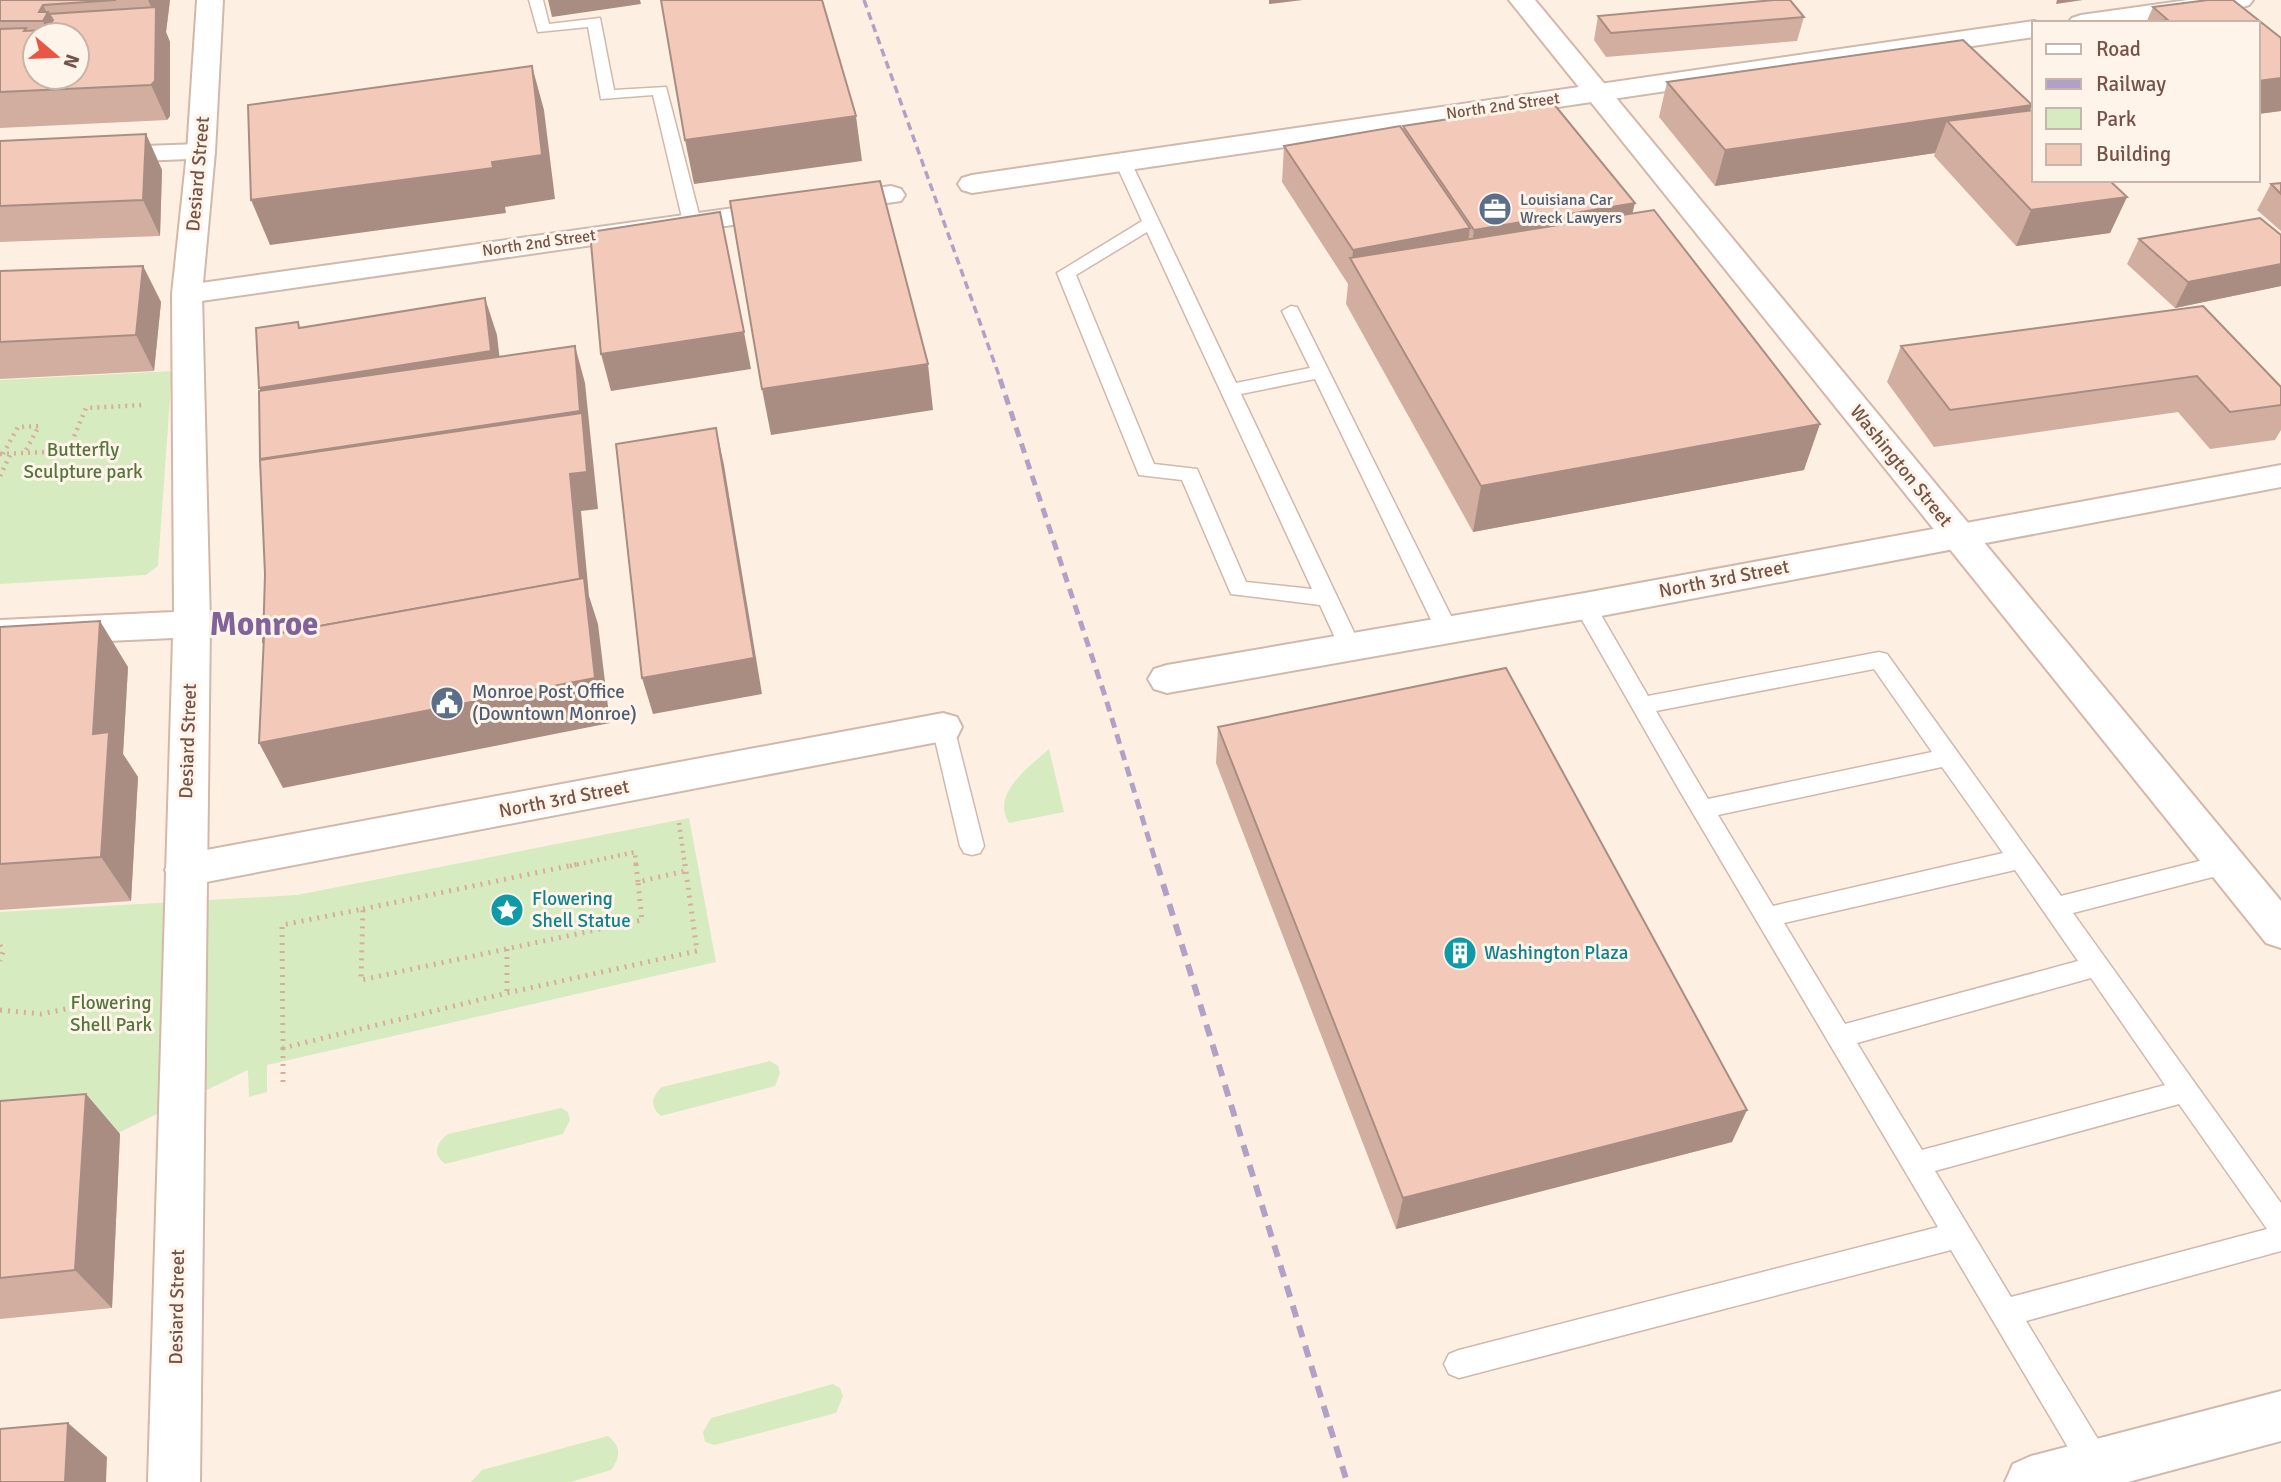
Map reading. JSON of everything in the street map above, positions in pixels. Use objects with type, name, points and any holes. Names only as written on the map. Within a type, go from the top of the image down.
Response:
[{"type":"street","name":"Desiard Street","points":[[174,1482],[192,624],[187,293],[201,152],[210,0]]},
{"type":"street","name":"Washington Street","points":[[1522,0],[2281,931]]},
{"type":"street","points":[[2095,21],[2240,0]]},
{"type":"street","name":"North 2nd Street","points":[[972,184],[2032,29]]},
{"type":"street","points":[[0,159],[201,152]]},
{"type":"street","name":"North 2nd Street","points":[[187,293],[891,195]]},
{"type":"street","name":"North 3rd Street","points":[[1167,679],[1584,606],[2281,476]]},
{"type":"street","points":[[0,633],[192,624]]},
{"type":"street","name":"North 3rd Street","points":[[185,870],[943,727]]},
{"type":"street","points":[[2031,1482],[2281,1416]]},
{"type":"lane","points":[[536,0],[543,29],[596,21],[607,96],[660,90],[692,222]]},
{"type":"lane","points":[[1124,162],[1350,647]]},
{"type":"lane","points":[[1152,222],[1066,273],[1146,470],[1189,474],[1238,589],[1327,598]]},
{"type":"lane","points":[[1291,311],[1447,630]]},
{"type":"lane","points":[[1230,390],[1321,372]]},
{"type":"lane","points":[[1584,606],[2096,1465]]},
{"type":"lane","points":[[1642,705],[1878,660],[2281,1226]]},
{"type":"lane","points":[[943,727],[972,846]]},
{"type":"lane","points":[[1703,809],[1947,757]]},
{"type":"lane","points":[[1768,917],[2020,859]]},
{"type":"lane","points":[[2054,908],[2227,864]]},
{"type":"lane","points":[[1840,1037],[2097,966]]},
{"type":"lane","points":[[1916,1164],[2185,1091]]},
{"type":"lane","points":[[1459,1364],[1958,1235]]},
{"type":"lane","points":[[2005,1313],[2281,1238]]},
{"type":"path","points":[[2,454],[68,451],[86,408],[152,404]]},
{"type":"path","points":[[2,454],[18,427],[39,426],[25,453]]},
{"type":"path","points":[[0,475],[11,453]]},
{"type":"path","points":[[282,1048],[507,993],[697,951],[679,824]]},
{"type":"path","points":[[283,1086],[282,925],[635,852],[642,920],[361,980],[363,909]]},
{"type":"path","points":[[638,882],[685,871]]},
{"type":"path","points":[[0,945],[3,952],[0,961]]},
{"type":"path","points":[[506,949],[507,993]]},
{"type":"path","points":[[0,1010],[41,1014],[121,998]]},
{"type":"green space","name":"Butterfly Sculpture park","points":[[172,371],[158,566],[146,575],[0,584],[0,380]]},
{"type":"green space","points":[[1049,749],[1064,812],[1009,823],[1004,812],[1008,791],[1023,772]]},
{"type":"green space","name":"Flowering Shell Park","points":[[689,818],[716,962],[267,1065],[267,1092],[249,1097],[248,1070],[118,1133],[0,1142],[0,912],[297,895]]},
{"type":"green space","points":[[770,1061],[778,1066],[780,1073],[775,1086],[661,1116],[653,1105],[654,1097],[662,1087]]},
{"type":"green space","points":[[561,1108],[568,1112],[570,1120],[563,1134],[445,1164],[438,1156],[438,1145],[448,1134]]},
{"type":"green space","points":[[833,1384],[840,1388],[843,1396],[836,1413],[714,1445],[705,1442],[703,1432],[711,1418]]},
{"type":"green space","points":[[608,1436],[618,1452],[617,1461],[611,1470],[571,1482],[471,1482],[482,1470]]},
{"type":"building","points":[[0,0],[116,0],[43,5],[39,12],[48,12],[43,21],[0,21]]},
{"type":"building","points":[[661,0],[822,0],[856,116],[685,140]]},
{"type":"building","points":[[1790,0],[1804,17],[1611,33],[1598,16]]},
{"type":"building","points":[[2208,0],[2233,0],[2260,21],[2161,21],[2168,20],[2153,7]]},
{"type":"building","points":[[156,7],[155,81],[151,85],[91,88],[91,21],[53,20],[49,14]]},
{"type":"building","points":[[2260,21],[2281,38],[2281,78],[2260,81]]},
{"type":"building","points":[[21,28],[22,91],[0,92],[0,29]]},
{"type":"building","points":[[1963,40],[2032,105],[1725,150],[1667,82]]},
{"type":"building","points":[[532,66],[542,155],[492,162],[493,168],[251,200],[248,105]]},
{"type":"building","points":[[1553,103],[1635,203],[1474,230],[1403,126]]},
{"type":"building","points":[[2032,110],[2032,182],[2111,182],[2127,197],[2031,210],[1947,121]]},
{"type":"building","points":[[1400,126],[1470,228],[1353,250],[1284,146]]},
{"type":"building","points":[[146,134],[143,200],[0,206],[0,141]]},
{"type":"building","points":[[880,181],[928,364],[762,389],[730,201]]},
{"type":"building","points":[[2281,183],[2281,194],[2271,184]]},
{"type":"building","points":[[1654,210],[1820,424],[1481,486],[1350,258]]},
{"type":"building","points":[[720,212],[744,332],[601,354],[590,232]]},
{"type":"building","points":[[2260,218],[2281,235],[2281,264],[2188,282],[2139,239]]},
{"type":"building","points":[[143,266],[136,335],[0,342],[0,271]]},
{"type":"building","points":[[485,298],[491,351],[259,388],[256,328],[298,322],[299,328]]},
{"type":"building","points":[[2203,306],[2281,387],[2281,405],[2230,412],[2197,376],[1950,410],[1901,346]]},
{"type":"building","points":[[575,346],[580,411],[260,459],[259,391]]},
{"type":"building","points":[[582,413],[587,472],[570,474],[580,579],[264,636],[263,643],[265,574],[260,460]]},
{"type":"building","points":[[716,428],[754,658],[642,678],[616,444]]},
{"type":"building","points":[[584,578],[595,678],[259,743],[264,636]]},
{"type":"building","points":[[100,621],[93,734],[109,732],[101,857],[0,864],[0,627]]},
{"type":"building","name":"Washington Plaza","points":[[1506,668],[1747,1110],[1403,1198],[1218,727]]},
{"type":"building","points":[[86,1094],[75,1270],[0,1278],[0,1101]]},
{"type":"building","points":[[68,1423],[65,1482],[0,1482],[0,1429]]},
{"type":"railway","points":[[864,0],[1001,381]]},
{"type":"railway","points":[[1000,379],[1105,696],[1157,866]]},
{"type":"railway","points":[[1157,864],[1347,1482]]},
{"type":"place","name":"Louisiana Car Wreck Lawyers","points":[[1495,209]]},
{"type":"place","name":"Monroe Post Office (Downtown Monroe)","points":[[447,703]]},
{"type":"place","name":"Flowering Shell Statue","points":[[507,910]]},
{"type":"place","name":"Washington Plaza","points":[[1460,953]]},
{"type":"district","name":"Monroe","points":[[264,624]]}]
